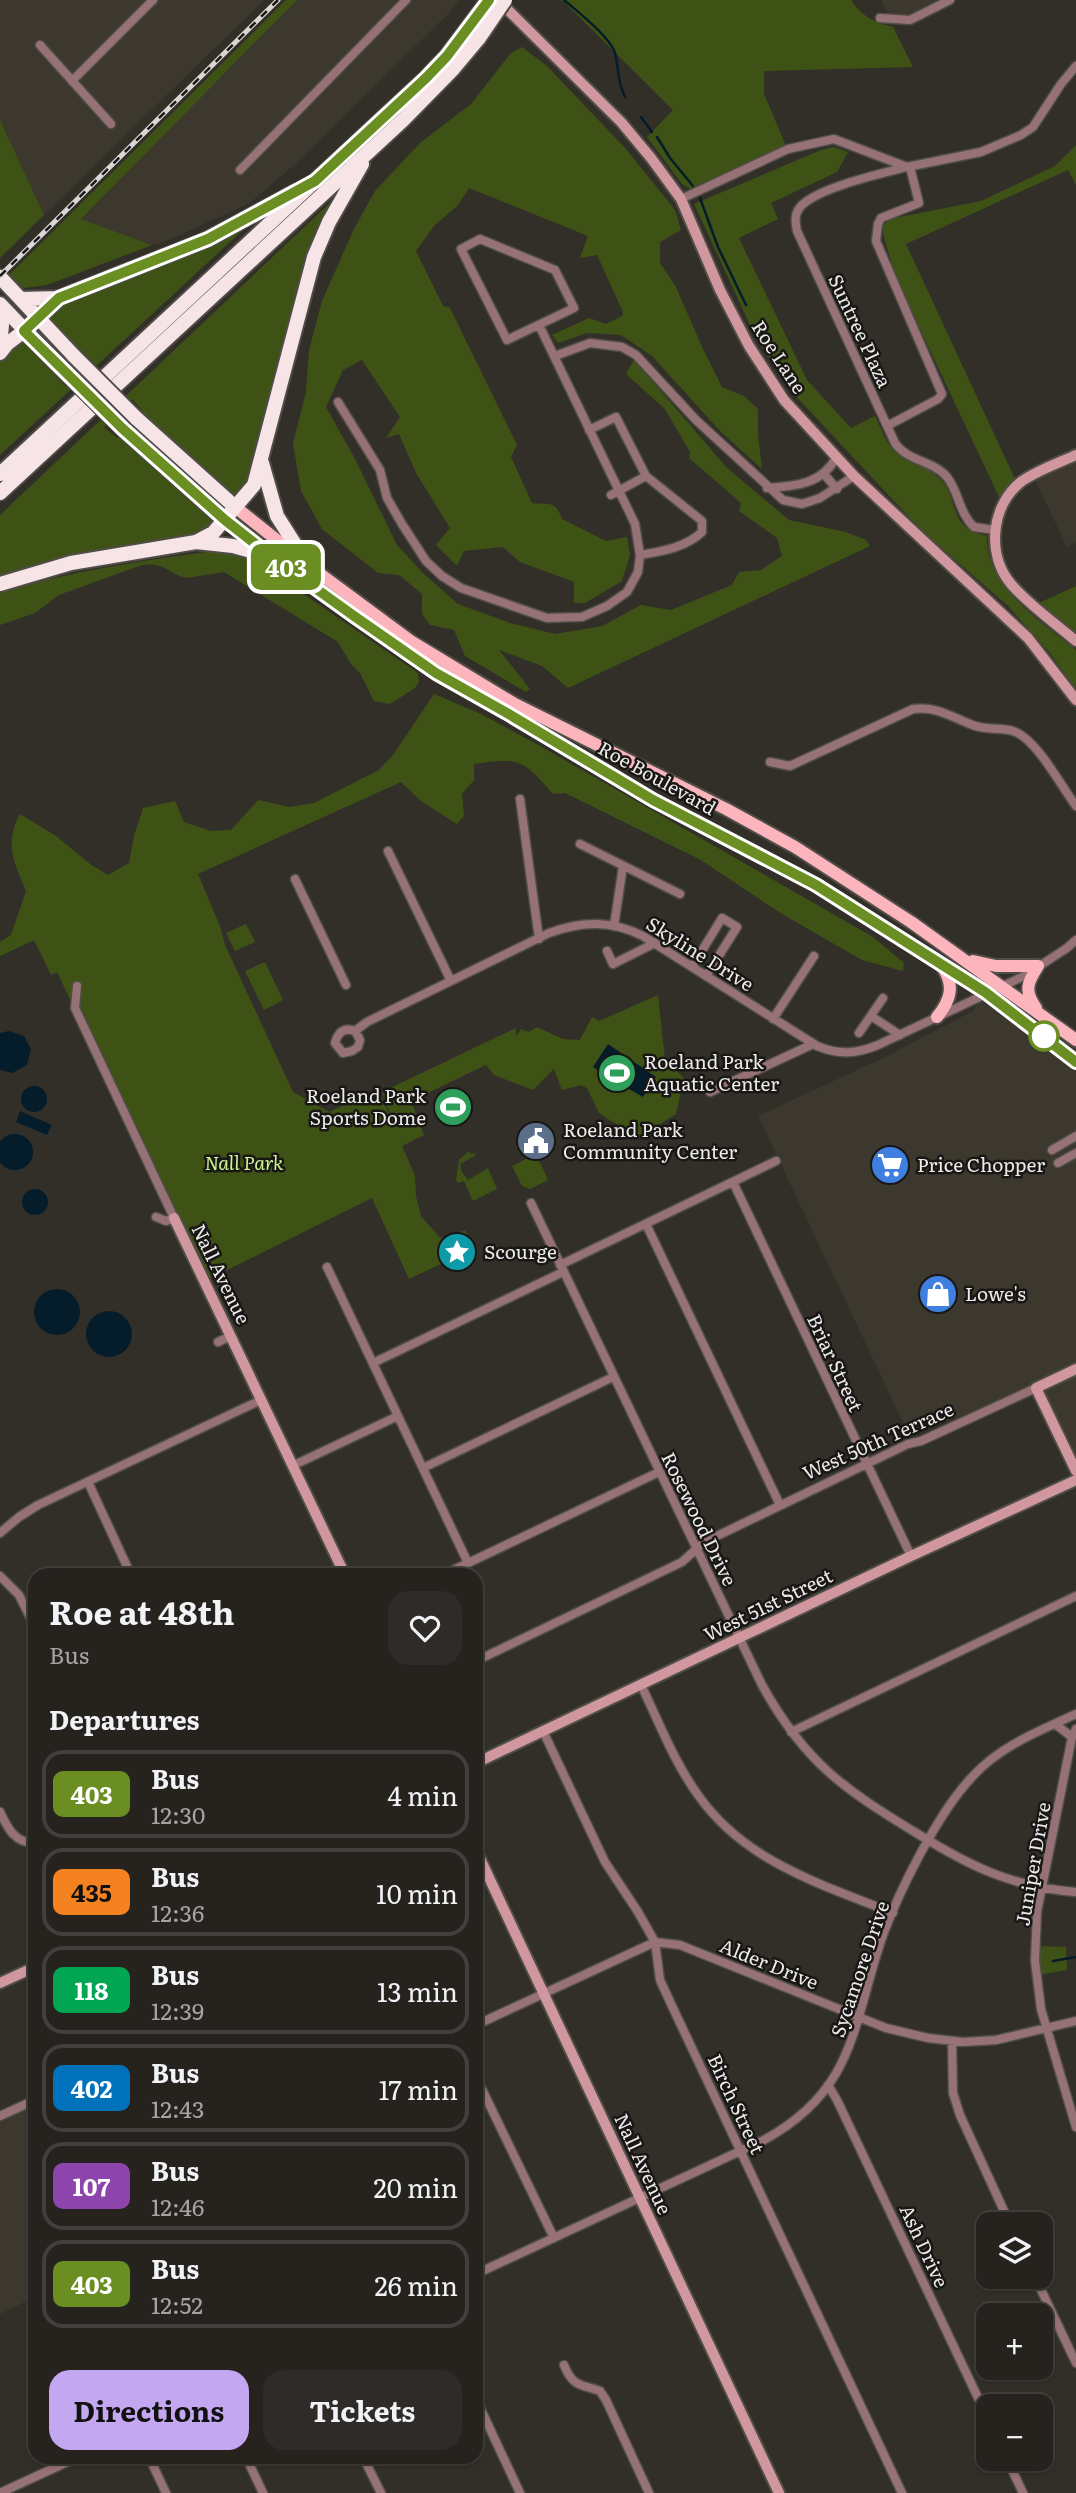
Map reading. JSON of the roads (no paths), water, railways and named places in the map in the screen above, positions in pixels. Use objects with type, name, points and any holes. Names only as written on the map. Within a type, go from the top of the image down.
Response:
[{"type":"highway","points":[[0,493],[428,96],[474,33],[489,0]]},
{"type":"highway","points":[[0,474],[474,33],[505,0]]},
{"type":"highway","points":[[196,542],[213,533],[254,485],[314,257],[329,222],[367,153]]},
{"type":"highway","points":[[0,353],[59,298],[208,239],[315,181]]},
{"type":"highway","points":[[0,277],[136,418],[234,506]]},
{"type":"highway","points":[[15,294],[59,298]]},
{"type":"highway","points":[[0,304],[123,429],[225,520]]},
{"type":"highway","points":[[0,309],[0,346]]},
{"type":"highway","points":[[261,458],[277,516],[308,565]]},
{"type":"highway","points":[[0,584],[71,563],[196,542],[233,547],[272,557]]},
{"type":"main road","name":"Roe Boulevard","points":[[234,506],[412,642],[513,703],[726,809],[795,847],[965,959],[1076,1040]]},
{"type":"main road","name":"Roe Boulevard","points":[[225,520],[272,557],[436,673],[653,800],[816,885],[985,992],[1076,1062]]},
{"type":"main road","points":[[965,959],[996,966],[1038,966]]},
{"type":"main road","points":[[937,1017],[945,1007],[951,987],[939,963]]},
{"type":"main road","points":[[1038,966],[1029,980],[1027,990],[1038,1011]]},
{"type":"street","points":[[72,81],[153,0]]},
{"type":"street","points":[[240,170],[406,0]]},
{"type":"street","name":"Roe Lane","points":[[498,0],[621,121],[681,199],[699,235],[720,290],[749,346],[784,400],[836,458],[1008,617],[1042,655],[1076,700]]},
{"type":"street","points":[[880,18],[910,20],[950,0]]},
{"type":"street","points":[[40,45],[111,124]]},
{"type":"street","points":[[681,199],[788,149],[834,139],[909,167],[981,152],[1033,127],[1076,66]]},
{"type":"street","points":[[887,426],[938,399],[942,394],[876,242],[881,218],[919,203],[909,167]]},
{"type":"street","name":"Suntree Plaza","points":[[909,167],[852,181],[810,200],[797,211],[794,220],[899,449],[947,477],[964,514],[974,527],[995,530]]},
{"type":"street","points":[[480,239],[555,270],[574,308],[540,325],[507,340],[461,249],[480,239]]},
{"type":"street","points":[[338,402],[376,463],[387,498],[426,561],[442,576],[461,588],[547,618],[582,617],[607,606],[627,592],[638,572],[640,555],[635,523],[615,493],[540,325]]},
{"type":"street","points":[[555,356],[590,344],[622,347],[636,355],[696,420],[783,500],[802,504],[837,489],[854,475]]},
{"type":"street","points":[[589,430],[616,417],[646,476],[702,521],[702,532],[695,538],[672,549],[640,555]]},
{"type":"street","points":[[1076,455],[1020,483],[1000,510],[995,530],[997,555],[1007,579],[1076,641]]},
{"type":"street","points":[[767,488],[800,486],[823,474],[836,458]]},
{"type":"street","points":[[823,474],[837,489]]},
{"type":"street","points":[[615,493],[646,476]]},
{"type":"street","points":[[770,762],[790,766],[913,709],[926,707],[981,728],[1018,733],[1038,752],[1076,806]]},
{"type":"street","points":[[520,799],[539,939]]},
{"type":"street","points":[[580,844],[680,894]]},
{"type":"street","points":[[388,851],[451,981]]},
{"type":"street","points":[[614,926],[623,866]]},
{"type":"street","points":[[295,878],[346,985]]},
{"type":"street","points":[[692,967],[722,918],[737,927],[706,976]]},
{"type":"street","name":"Skyline Drive","points":[[355,1031],[367,1022],[539,939],[576,925],[599,923],[633,931],[655,943],[813,1044],[830,1051],[856,1052],[900,1035],[985,992],[1024,976],[1076,940]]},
{"type":"street","points":[[607,951],[613,964],[655,943]]},
{"type":"street","points":[[773,1018],[814,956]]},
{"type":"street","name":"Nall Avenue","points":[[77,986],[75,1008],[342,1568]]},
{"type":"street","points":[[859,1033],[883,998]]},
{"type":"street","points":[[872,1016],[900,1035]]},
{"type":"street","points":[[710,1092],[813,1044]]},
{"type":"street","points":[[1052,1150],[1076,1136]]},
{"type":"street","points":[[1058,1163],[1076,1153]]},
{"type":"street","points":[[373,1363],[776,1161]]},
{"type":"street","name":"Briar Street","points":[[733,1182],[911,1556]]},
{"type":"street","name":"Rosewood Drive","points":[[531,1203],[762,1685],[791,1732],[810,1755],[853,1794],[982,1871],[1015,1883],[1076,1892]]},
{"type":"street","points":[[156,1217],[166,1221],[174,1218]]},
{"type":"street","points":[[646,1224],[780,1505]]},
{"type":"street","points":[[327,1267],[468,1563]]},
{"type":"street","points":[[218,1342],[231,1336]]},
{"type":"street","name":"West 50th Terrace","points":[[483,1658],[682,1562],[705,1542],[780,1505],[1076,1369]]},
{"type":"street","points":[[423,1468],[613,1377]]},
{"type":"street","points":[[1037,1388],[1076,1471]]},
{"type":"street","points":[[0,1533],[29,1510],[261,1400]]},
{"type":"street","points":[[292,1466],[398,1416]]},
{"type":"street","points":[[458,1568],[659,1472]]},
{"type":"street","name":"West 51st Street","points":[[483,1760],[1076,1480]]},
{"type":"street","points":[[88,1482],[128,1568]]},
{"type":"street","points":[[0,1576],[19,1595],[28,1613]]},
{"type":"street","points":[[791,1732],[1076,1596]]},
{"type":"street","points":[[642,1685],[685,1775],[709,1810],[736,1836],[780,1867],[893,1913]]},
{"type":"street","name":"Sycamore Drive","points":[[483,2271],[741,2151],[784,2129],[800,2116],[828,2085],[846,2057],[876,1958],[893,1913],[950,1806],[973,1776],[992,1758],[1017,1742],[1076,1714]]},
{"type":"street","points":[[1055,1724],[1074,1733]]},
{"type":"street","name":"Birch Street","points":[[543,1731],[605,1863],[638,1912],[654,1942],[660,1980],[902,2493]]},
{"type":"street","name":"Juniper Drive","points":[[1074,1733],[1037,1912],[1035,1961],[1047,2029],[1076,2127]]},
{"type":"street","points":[[0,1812],[14,1836],[28,1842]]},
{"type":"street","name":"Nall Avenue","points":[[483,1865],[779,2493]]},
{"type":"street","points":[[483,2022],[654,1942]]},
{"type":"street","name":"Alder Drive","points":[[654,1942],[680,1945],[899,2032],[952,2041],[996,2040],[1076,2021]]},
{"type":"street","points":[[0,1983],[28,1970]]},
{"type":"street","points":[[952,2041],[953,2093],[960,2115],[1004,2212]]},
{"type":"street","name":"Ash Drive","points":[[828,2085],[976,2394]]},
{"type":"street","points":[[483,2091],[554,2238]]},
{"type":"street","points":[[0,2116],[28,2103]]},
{"type":"street","points":[[1041,2289],[1076,2363]]},
{"type":"street","points":[[564,2365],[577,2385],[600,2391],[606,2400],[649,2493]]},
{"type":"street","points":[[483,2414],[520,2493]]},
{"type":"street","points":[[0,2493],[63,2464]]},
{"type":"street","points":[[152,2464],[166,2493]]},
{"type":"street","points":[[249,2464],[263,2493]]},
{"type":"street","points":[[366,2464],[381,2493]]},
{"type":"street","points":[[1013,2471],[1023,2493]]},
{"type":"water","points":[[9,1031],[24,1036],[31,1049],[27,1065],[12,1073],[0,1070],[0,1033]]},
{"type":"water","points":[[608,1044],[656,1077],[643,1097],[624,1086],[631,1073],[627,1070],[617,1083],[593,1067]]},
{"type":"water","points":[[34,1086],[43,1090],[47,1099],[43,1108],[34,1112],[25,1108],[21,1099],[25,1090]]},
{"type":"water","points":[[20,1111],[52,1125],[47,1135],[16,1122]]},
{"type":"water","points":[[15,1134],[28,1139],[33,1152],[28,1165],[15,1170],[2,1165],[-1,1145],[2,1139]]},
{"type":"water","points":[[35,1189],[44,1193],[48,1202],[44,1211],[35,1215],[26,1211],[22,1202],[26,1193]]},
{"type":"water","points":[[57,1289],[74,1295],[80,1312],[74,1329],[57,1335],[40,1329],[34,1312],[40,1295]]},
{"type":"water","points":[[109,1311],[126,1317],[132,1334],[126,1351],[109,1357],[92,1351],[86,1334],[92,1317]]},
{"type":"waterway","points":[[564,0],[612,47],[625,97]]},
{"type":"waterway","points":[[641,117],[652,132]]},
{"type":"waterway","points":[[657,137],[693,186]]},
{"type":"waterway","points":[[700,198],[718,247],[746,305]]},
{"type":"waterway","points":[[1053,1961],[1076,1957]]},
{"type":"railway","points":[[0,276],[278,0]]},
{"type":"place","name":"Roeland Park Aquatic Center","points":[[617,1073]]},
{"type":"place","name":"Roeland Park Sports Dome","points":[[453,1107]]},
{"type":"place","name":"Roeland Park Community Center","points":[[536,1141]]},
{"type":"place","name":"Price Chopper","points":[[890,1165]]},
{"type":"place","name":"Scourge","points":[[457,1252]]},
{"type":"place","name":"Lowe's","points":[[938,1294]]},
{"type":"park label","name":"Nall Park","points":[[244,1163]]}]
